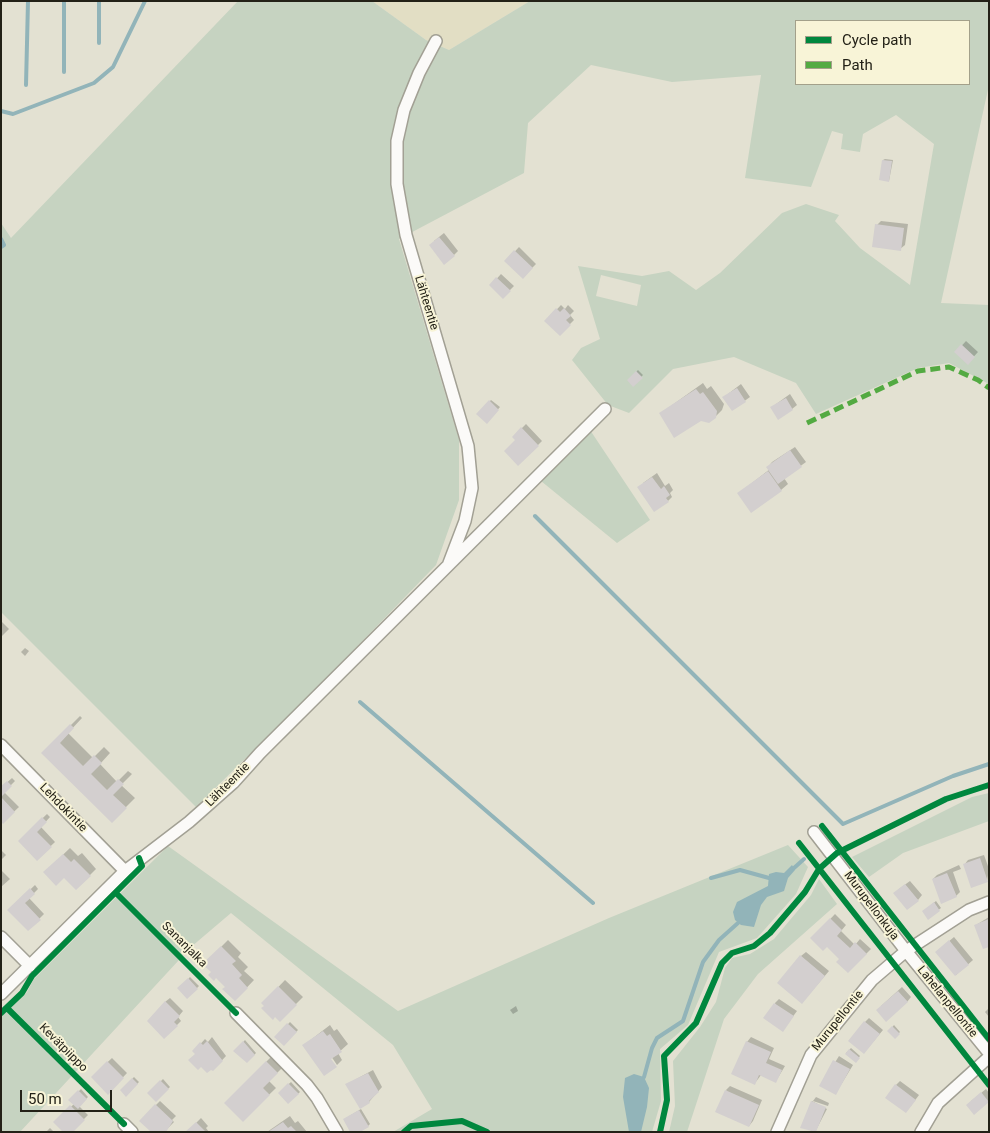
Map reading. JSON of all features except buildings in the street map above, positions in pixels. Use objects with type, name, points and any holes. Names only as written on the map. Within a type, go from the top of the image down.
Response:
[{"type":"street","name":"Lähteentie","points":[[436,41],[404,110],[398,141],[397,184],[406,235],[468,446],[472,488],[464,521],[447,567]]},
{"type":"street","name":"Lähteentie","points":[[1,994],[124,871],[189,822],[233,783],[260,753],[605,409]]},
{"type":"street","name":"Lehdokintie","points":[[1,745],[124,871]]},
{"type":"street","name":"Murupellonkuja","points":[[814,832],[906,952],[969,910],[989,902]]},
{"type":"street","points":[[1,937],[30,966]]},
{"type":"street","name":"Lahelanpellontie","points":[[906,952],[989,1053]]},
{"type":"street","name":"Murupellontie","points":[[777,1132],[811,1055],[872,980],[906,952]]},
{"type":"street","points":[[236,1013],[307,1085],[337,1132]]},
{"type":"street","points":[[921,1132],[938,1103],[989,1057]]},
{"type":"shaded area","points":[[372,1],[530,1],[449,50],[426,40]]},
{"type":"green space","points":[[238,1],[372,1],[426,40],[449,50],[530,1],[989,1],[989,85],[941,303],[989,305],[989,384],[949,363],[918,368],[816,414],[796,383],[734,357],[673,369],[629,413],[608,405],[572,360],[581,348],[600,339],[578,266],[642,276],[669,271],[696,290],[720,273],[782,213],[806,204],[839,215],[835,221],[860,248],[910,285],[934,144],[896,115],[863,134],[860,152],[841,149],[843,134],[832,131],[811,187],[745,178],[761,75],[672,82],[591,65],[528,123],[524,173],[399,239],[459,440],[459,500],[436,565],[318,687],[196,807],[1,612],[1,223],[11,238]],"holes":[[[601,275],[641,285],[637,306],[596,296]]]},
{"type":"green space","points":[[590,430],[650,520],[617,543],[541,481]]},
{"type":"green space","points":[[989,793],[989,821],[903,853],[869,877],[852,857],[972,797]]},
{"type":"green space","points":[[788,845],[808,867],[796,894],[757,938],[719,952],[688,1025],[660,1049],[661,1101],[652,1132],[393,1132],[432,1109],[393,1045],[231,913],[191,947],[20,1132],[1,1132],[1,1017],[27,992],[34,979],[168,846],[398,1011],[609,918]]},
{"type":"green space","points":[[819,879],[837,904],[758,974],[724,1019],[687,1132],[669,1132],[675,1106],[673,1061],[700,1027],[716,1002],[725,968],[732,958],[750,954],[774,939],[811,895]]},
{"type":"water","points":[[792,865],[795,870],[788,878],[784,891],[767,897],[761,905],[754,927],[741,925],[735,920],[733,912],[737,902],[768,886],[769,874],[776,872],[784,873]]},
{"type":"water","points":[[634,1074],[644,1077],[649,1088],[641,1132],[629,1132],[623,1097],[625,1078]]},
{"type":"waterway","points":[[26,85],[28,1]]},
{"type":"waterway","points":[[64,1],[64,72]]},
{"type":"waterway","points":[[99,1],[99,43]]},
{"type":"waterway","points":[[1,111],[13,114],[94,83],[113,67],[145,1]]},
{"type":"waterway","points":[[1,239],[4,245],[1,247]]},
{"type":"waterway","points":[[535,516],[843,824],[953,776],[989,764]]},
{"type":"waterway","points":[[360,702],[593,903]]},
{"type":"waterway","points":[[794,868],[804,859]]},
{"type":"waterway","points":[[711,878],[740,870],[769,878]]},
{"type":"waterway","points":[[644,1077],[652,1048],[657,1038],[683,1021],[703,962],[719,940],[738,923]]},
{"type":"marked path","points":[[807,423],[918,371],[949,367],[978,380],[989,388]]},
{"type":"cycle path","points":[[660,1132],[667,1100],[664,1056],[696,1023],[722,963],[732,953],[754,946],[770,933],[805,892],[819,869],[837,853],[946,799],[989,785]]},
{"type":"cycle path","points":[[822,826],[989,1039]]},
{"type":"cycle path","points":[[799,843],[989,1085]]},
{"type":"cycle path","points":[[1,1013],[22,993],[32,976],[142,866],[139,858]]},
{"type":"cycle path","name":"Sananjalka","points":[[116,893],[236,1013]]},
{"type":"cycle path","name":"Kevätpiippo","points":[[7,1008],[124,1124]]},
{"type":"cycle path","points":[[404,1132],[411,1126],[462,1121],[487,1132]]}]
